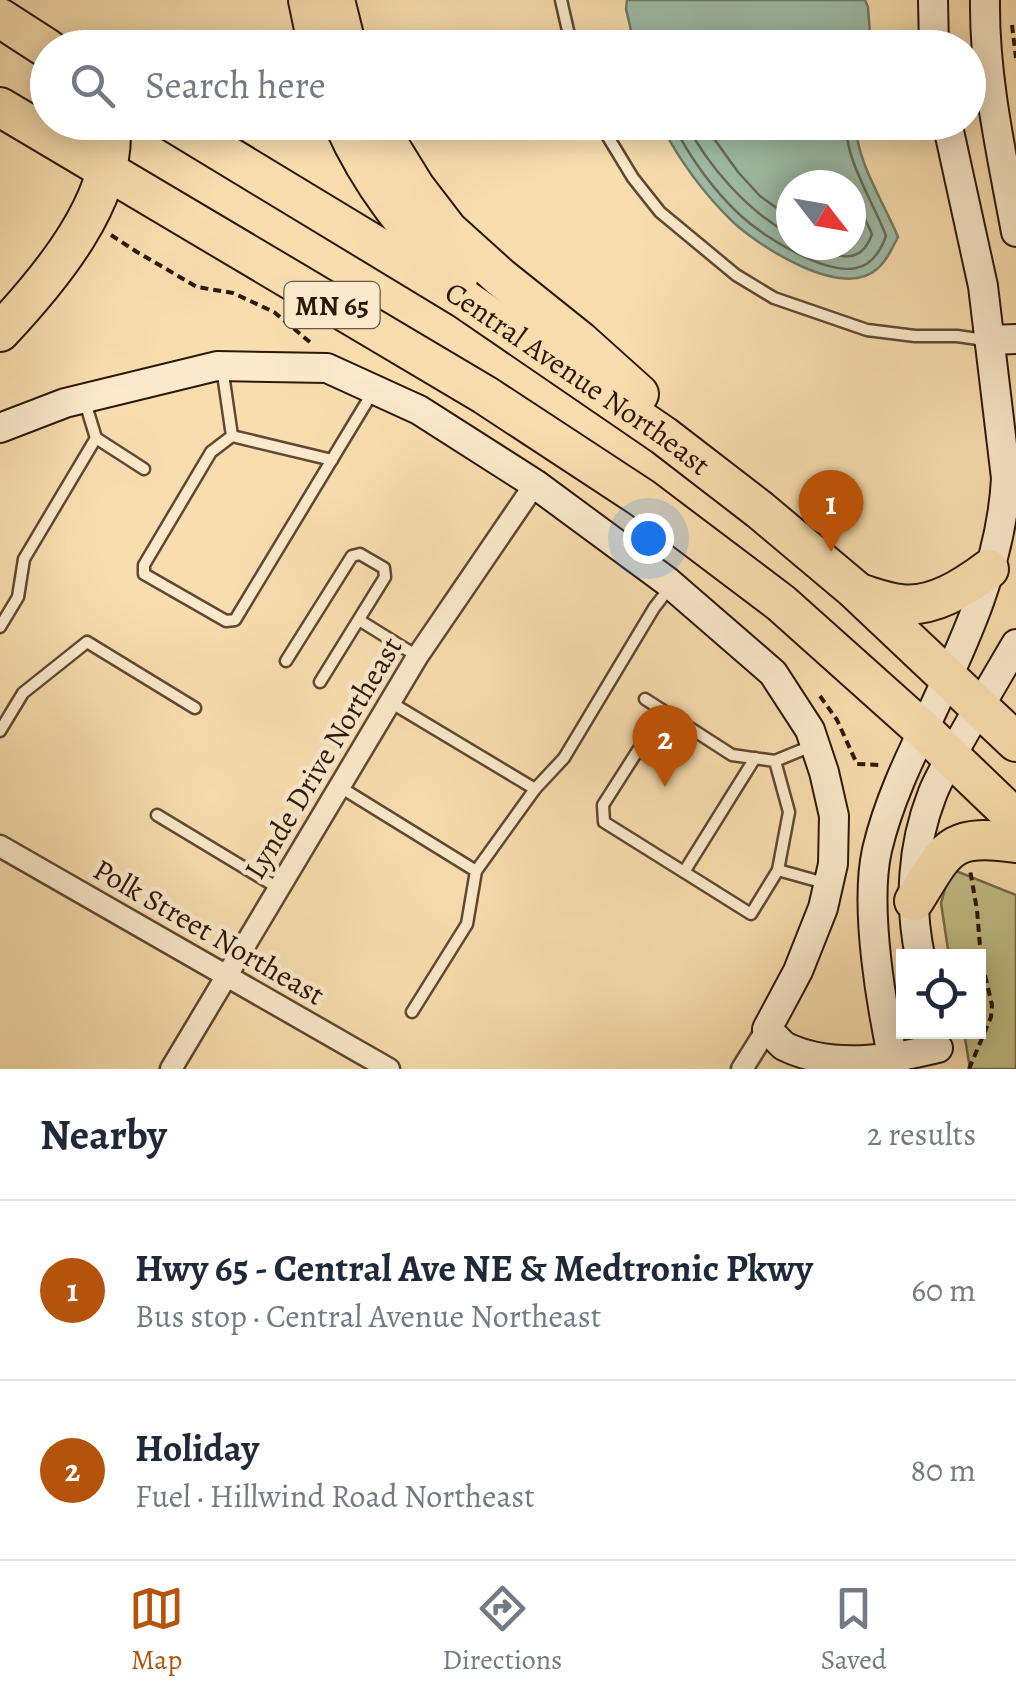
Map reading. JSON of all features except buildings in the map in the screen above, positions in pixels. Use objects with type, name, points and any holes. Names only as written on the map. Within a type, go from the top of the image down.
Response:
[{"type":"highway","points":[[308,0],[314,30]]},
{"type":"highway","points":[[336,0],[343,30]]},
{"type":"highway","points":[[0,18],[30,37]]},
{"type":"highway","name":"Central Avenue Northeast","points":[[0,107],[30,125]]},
{"type":"highway","name":"Central Avenue Northeast","points":[[56,140],[485,395],[642,498],[781,603],[952,758]]},
{"type":"highway","points":[[0,332],[28,301],[87,218],[107,170],[111,140]]},
{"type":"highway","name":"Central Avenue Northeast","points":[[202,140],[464,299],[664,436],[858,592],[979,707]]},
{"type":"highway","points":[[351,140],[376,183],[427,248],[526,341]]},
{"type":"highway","points":[[386,140],[415,187],[458,240],[580,340],[760,510]]},
{"type":"highway","points":[[858,592],[906,605],[923,603],[967,586],[990,569]]},
{"type":"highway","name":"MN 65","points":[[979,707],[1016,742]]},
{"type":"highway","name":"MN 65","points":[[952,758],[1016,819]]},
{"type":"highway","points":[[914,901],[951,848],[980,838],[1016,843]]},
{"type":"street","points":[[932,0],[933,30]]},
{"type":"street","points":[[984,30],[985,0]]},
{"type":"street","points":[[986,47],[1016,232]]},
{"type":"street","points":[[894,1064],[878,956],[873,893],[877,853],[906,765],[976,611],[1001,535],[1006,478],[1002,339],[983,286],[950,140]]},
{"type":"street","points":[[0,428],[65,403],[222,366],[327,368],[419,410],[535,484],[672,585],[772,672],[810,730],[834,816],[833,864],[824,908],[798,971],[742,1069]]},
{"type":"street","name":"Lynde Drive Northeast","points":[[172,1069],[390,702],[535,484]]},
{"type":"street","points":[[919,949],[914,927],[915,864],[934,789],[1016,644]]},
{"type":"street","name":"Polk Street Northeast","points":[[0,846],[389,1069]]},
{"type":"street","points":[[767,1029],[785,1047],[832,1064],[894,1064],[938,1049]]},
{"type":"lane","points":[[561,0],[568,30]]},
{"type":"lane","points":[[608,140],[660,212],[736,275],[774,298],[867,330],[1002,339]]},
{"type":"lane","points":[[222,366],[232,436]]},
{"type":"lane","points":[[232,436],[211,452],[144,564],[144,574],[226,621],[236,620],[374,390]]},
{"type":"lane","points":[[84,398],[96,438],[144,469]]},
{"type":"lane","points":[[232,436],[332,460]]},
{"type":"lane","points":[[0,627],[18,597],[24,559],[96,438]]},
{"type":"lane","points":[[286,660],[352,556],[360,554],[384,568],[385,578],[320,682]]},
{"type":"lane","points":[[412,1012],[467,924],[476,871],[535,788],[564,758],[654,608],[672,585]]},
{"type":"lane","points":[[359,620],[418,657]]},
{"type":"lane","points":[[0,732],[23,693],[87,642],[194,708]]},
{"type":"lane","points":[[645,700],[732,754],[775,762],[815,744]]},
{"type":"lane","points":[[390,702],[535,788]]},
{"type":"lane","points":[[663,711],[602,805],[604,822],[751,914],[778,870],[789,812],[775,762]]},
{"type":"lane","points":[[684,872],[755,758]]},
{"type":"lane","points":[[340,787],[476,871]]},
{"type":"lane","points":[[157,815],[279,888]]},
{"type":"lane","points":[[778,870],[829,884]]},
{"type":"path","points":[[1012,22],[1016,58]]},
{"type":"path","points":[[966,842],[978,910],[981,958],[992,1005],[991,1017],[969,1069]]},
{"type":"shaded area","points":[[951,869],[1016,895],[1016,1069],[970,1069],[965,1039],[986,1039],[986,949],[948,949],[941,903]]},
{"type":"water","points":[[627,0],[865,0],[870,30],[631,30]]},
{"type":"water","points":[[670,140],[858,140],[898,237],[881,266],[862,277],[823,274],[789,260],[866,260],[866,170],[776,170],[776,253],[733,222],[702,188]]},
{"type":"place","name":"Hwy 65 - Central Ave NE & Medtronic Pkwy","points":[[831,552]]},
{"type":"place","name":"Holiday","points":[[665,787]]}]
